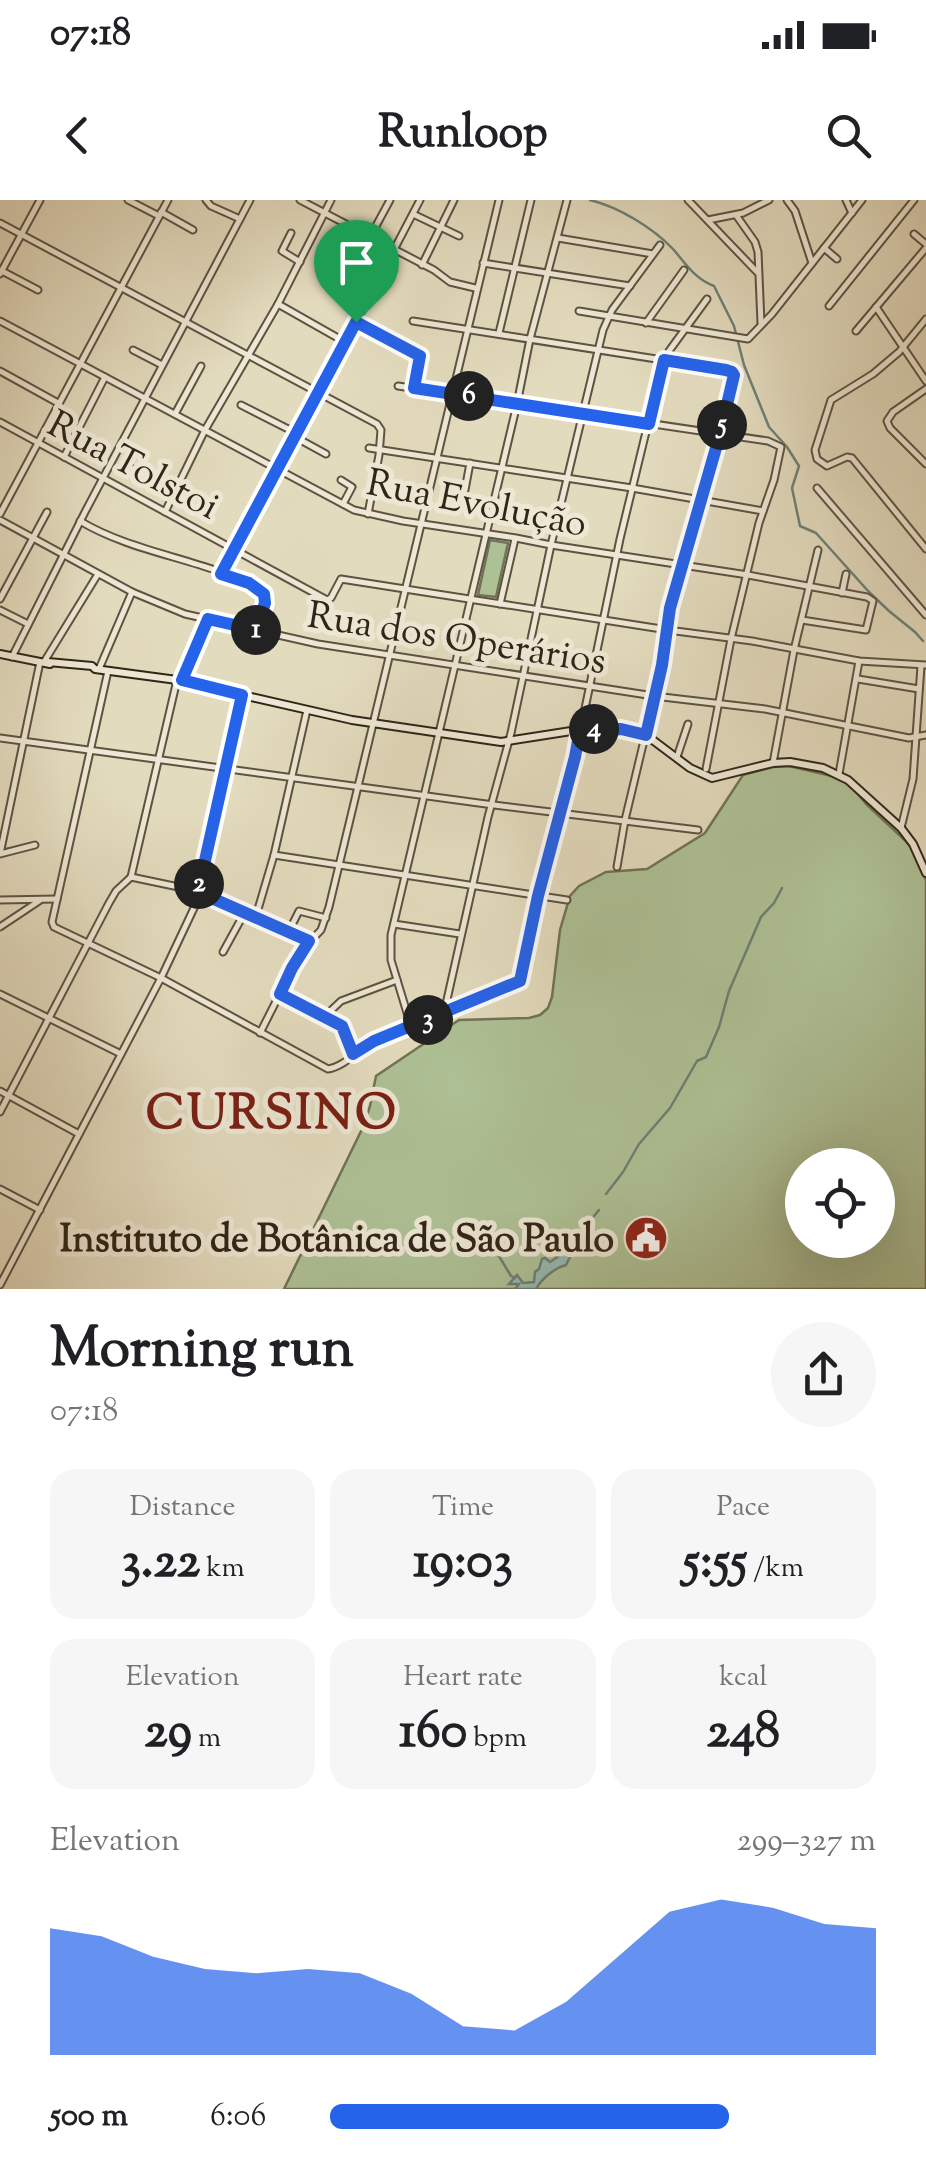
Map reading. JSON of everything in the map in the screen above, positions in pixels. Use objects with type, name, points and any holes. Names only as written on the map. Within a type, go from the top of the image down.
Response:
[{"type":"main road","points":[[0,654],[179,680],[307,710],[508,742],[580,730],[621,729],[646,735],[696,772],[712,778],[772,763],[812,766],[840,774],[856,786],[914,844],[926,873]]},
{"type":"street","points":[[38,290],[1,273],[40,200]]},
{"type":"street","points":[[128,200],[193,230]]},
{"type":"street","points":[[0,517],[168,200]]},
{"type":"street","points":[[206,200],[240,219]]},
{"type":"street","points":[[12,656],[250,200]]},
{"type":"street","points":[[300,200],[450,282],[476,288]]},
{"type":"street","points":[[164,512],[331,200]]},
{"type":"street","points":[[370,238],[390,200]]},
{"type":"street","points":[[221,574],[413,214],[418,202],[410,200]]},
{"type":"street","points":[[422,265],[454,200]]},
{"type":"street","points":[[260,1033],[297,959],[326,918],[499,200]]},
{"type":"street","points":[[499,333],[532,200]]},
{"type":"street","points":[[412,1026],[390,950],[394,924],[530,338],[567,200]]},
{"type":"street","points":[[688,200],[759,274]]},
{"type":"street","points":[[708,220],[752,210],[769,200]]},
{"type":"street","points":[[787,200],[798,218],[812,262]]},
{"type":"street","points":[[846,200],[852,213]]},
{"type":"street","points":[[579,311],[745,339],[761,326],[862,200]]},
{"type":"street","points":[[828,306],[914,200]]},
{"type":"street","points":[[413,214],[459,236]]},
{"type":"street","points":[[736,215],[758,252],[761,326]]},
{"type":"street","points":[[0,223],[379,426],[380,449],[368,514]]},
{"type":"street","points":[[292,233],[282,251],[300,262]]},
{"type":"street","points":[[856,331],[926,246],[914,234]]},
{"type":"street","points":[[557,238],[653,254]]},
{"type":"street","points":[[444,1013],[598,349],[608,316],[660,246]]},
{"type":"street","points":[[824,248],[837,259]]},
{"type":"street","points":[[482,262],[630,286]]},
{"type":"street","points":[[646,322],[684,270]]},
{"type":"street","points":[[132,592],[101,669],[91,750],[54,927],[161,978],[328,1068],[338,1066],[374,1041],[516,984],[520,981],[561,812],[664,360],[707,299]]},
{"type":"street","points":[[278,304],[346,342]]},
{"type":"street","points":[[876,307],[926,385],[890,414],[887,424],[926,464]]},
{"type":"street","points":[[925,545],[857,463],[847,457],[827,466],[816,459],[815,450],[832,400],[867,378],[904,347],[926,319]]},
{"type":"street","name":"Rua Evolução","points":[[0,320],[278,470],[368,514],[870,596],[867,630],[802,620]]},
{"type":"street","points":[[413,321],[731,371],[734,378],[670,608],[617,867]]},
{"type":"street","points":[[356,322],[420,356],[414,388]]},
{"type":"street","points":[[134,350],[162,366]]},
{"type":"street","points":[[175,414],[201,366]]},
{"type":"street","points":[[0,371],[58,403]]},
{"type":"street","points":[[64,458],[105,377]]},
{"type":"street","points":[[398,386],[768,440],[779,445],[782,450],[731,638],[706,769]]},
{"type":"street","points":[[241,405],[326,454]]},
{"type":"street","name":"Rua Tolstoi","points":[[0,422],[327,600],[338,580],[405,589]]},
{"type":"street","points":[[370,448],[764,511]]},
{"type":"street","points":[[464,490],[470,463]]},
{"type":"street","points":[[127,466],[174,491]]},
{"type":"street","points":[[341,480],[352,487],[343,504]]},
{"type":"street","points":[[817,488],[923,604],[926,615]]},
{"type":"street","points":[[0,599],[47,512]]},
{"type":"street","name":"Rua dos Operários","points":[[0,517],[132,592],[175,611],[208,619],[318,644],[654,696],[718,702],[916,738],[926,736]]},
{"type":"street","points":[[80,521],[108,537],[249,583],[264,594],[256,630]]},
{"type":"street","points":[[500,604],[516,538]]},
{"type":"street","points":[[772,763],[818,550]]},
{"type":"street","points":[[35,845],[0,854],[44,662],[98,574]]},
{"type":"street","points":[[842,592],[846,574]]},
{"type":"street","points":[[405,589],[859,660],[924,665],[914,779],[900,828]]},
{"type":"street","points":[[0,610],[28,624]]},
{"type":"street","points":[[0,1112],[116,891],[132,877],[179,680],[208,619]]},
{"type":"street","points":[[840,774],[859,660]]},
{"type":"street","points":[[856,679],[919,688]]},
{"type":"street","points":[[1,1287],[194,908],[242,695]]},
{"type":"street","points":[[256,916],[307,710]]},
{"type":"street","points":[[677,757],[688,724]]},
{"type":"street","points":[[0,738],[698,830]]},
{"type":"street","points":[[274,855],[566,900]]},
{"type":"street","points":[[132,877],[198,892],[309,941]]},
{"type":"street","points":[[0,927],[41,899]]},
{"type":"street","points":[[0,900],[57,899]]},
{"type":"street","points":[[289,931],[299,911],[326,918]]},
{"type":"street","points":[[223,952],[246,912]]},
{"type":"street","points":[[394,924],[461,934]]},
{"type":"street","points":[[324,1017],[340,1001],[397,980]]},
{"type":"street","points":[[0,994],[121,1054]]},
{"type":"street","points":[[280,994],[342,1026],[353,1054]]},
{"type":"street","points":[[0,1091],[79,1134]]},
{"type":"street","points":[[0,1189],[40,1210]]},
{"type":"green space","points":[[490,540],[508,543],[496,597],[478,595]]},
{"type":"green space","points":[[789,766],[849,784],[910,845],[926,880],[926,1289],[284,1289],[364,1125],[376,1076],[459,1020],[540,1015],[552,997],[560,930],[570,896],[579,886],[606,872],[647,869],[705,833],[743,775]]},
{"type":"water","points":[[565,1252],[570,1257],[566,1265],[549,1274],[536,1289],[515,1289],[519,1284],[509,1284],[517,1275],[523,1283],[534,1282],[542,1259],[550,1262]]},
{"type":"waterway","points":[[590,200],[646,226],[696,275],[714,286],[734,326],[744,365],[769,427],[799,466],[792,488],[800,526],[816,533],[869,592],[923,641]]},
{"type":"waterway","points":[[606,1194],[639,1144],[670,1108],[697,1061],[706,1057],[761,917],[782,888]]},
{"type":"waterway","points":[[568,1256],[577,1237],[599,1210]]},
{"type":"waterway","points":[[476,1228],[489,1242]]},
{"type":"waterway","points":[[494,1248],[515,1278]]},
{"type":"place","name":"Instituto de Botânica de São Paulo","points":[[646,1238]]},
{"type":"district","name":"CURSINO","points":[[272,1111]]},
{"type":"route","points":[[356,322],[421,357],[414,388],[649,424],[664,360],[726,370],[734,375],[668,616],[667,639],[646,735],[621,729],[580,730],[520,981],[374,1041],[353,1054],[342,1026],[280,994],[309,941],[198,892],[242,695],[182,680],[208,619],[256,630],[264,594],[249,583],[221,574],[356,322]]}]
